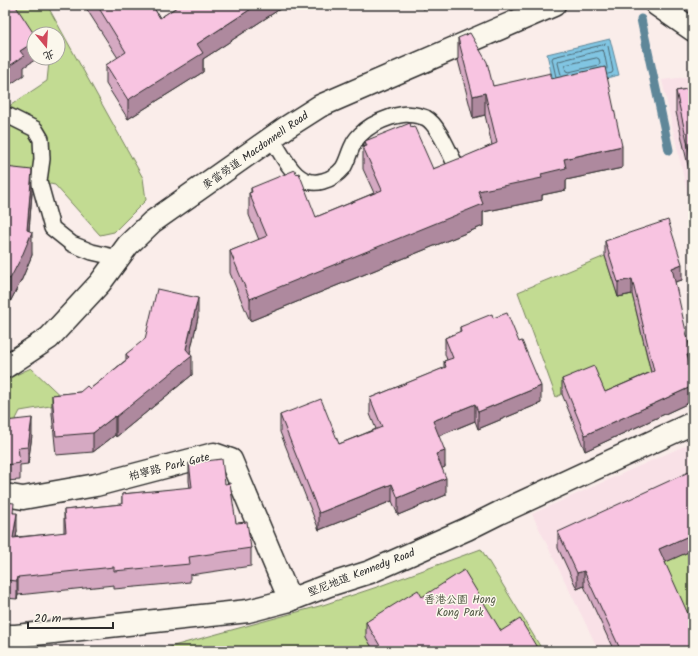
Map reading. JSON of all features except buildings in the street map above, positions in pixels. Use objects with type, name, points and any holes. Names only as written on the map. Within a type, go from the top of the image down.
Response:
[{"type":"street","name":"麥當勞道 Macdonnell Road","points":[[5,367],[49,338],[100,283],[128,245],[152,222],[320,106],[554,5]]},
{"type":"street","points":[[657,5],[665,9],[693,30]]},
{"type":"street","name":"堅尼地道 Kennedy Road","points":[[5,636],[248,611],[290,600],[329,585],[370,572],[467,529],[506,509],[693,423]]},
{"type":"street","name":"柏寧路 Park Gate","points":[[5,495],[23,498],[96,485],[214,454],[231,460],[290,600]]},
{"type":"lane","points":[[272,139],[292,171],[300,178],[309,182],[318,182],[328,180],[337,174],[348,159],[352,146],[356,140],[374,123],[405,113],[414,114],[427,118],[437,129],[459,172]]},
{"type":"lane","points":[[5,118],[9,116],[35,129],[41,139],[42,159],[39,181],[52,228],[72,244],[92,252],[118,258]]},
{"type":"shaded area","points":[[686,77],[693,78],[693,219],[662,80]]},
{"type":"shaded area","points":[[693,442],[693,651],[599,651],[532,514]]},
{"type":"green space","points":[[12,5],[47,5],[59,26],[28,26]]},
{"type":"green space","points":[[66,39],[143,178],[146,200],[114,232],[100,235],[55,185],[10,176],[5,167],[5,109],[47,81],[49,66],[66,66]]},
{"type":"green space","points":[[605,256],[618,297],[632,294],[654,386],[605,407],[562,394],[556,397],[518,292]]},
{"type":"green space","points":[[31,368],[68,403],[20,411],[11,429],[5,429],[5,380]]},
{"type":"green space","name":"香港公園 Hong Kong Park","points":[[481,549],[543,651],[155,651],[323,605]]},
{"type":"green space","points":[[693,550],[693,642],[659,565]]},
{"type":"water","points":[[610,39],[619,75],[555,90],[547,54]]},
{"type":"waterway","points":[[641,19],[669,150]]}]
